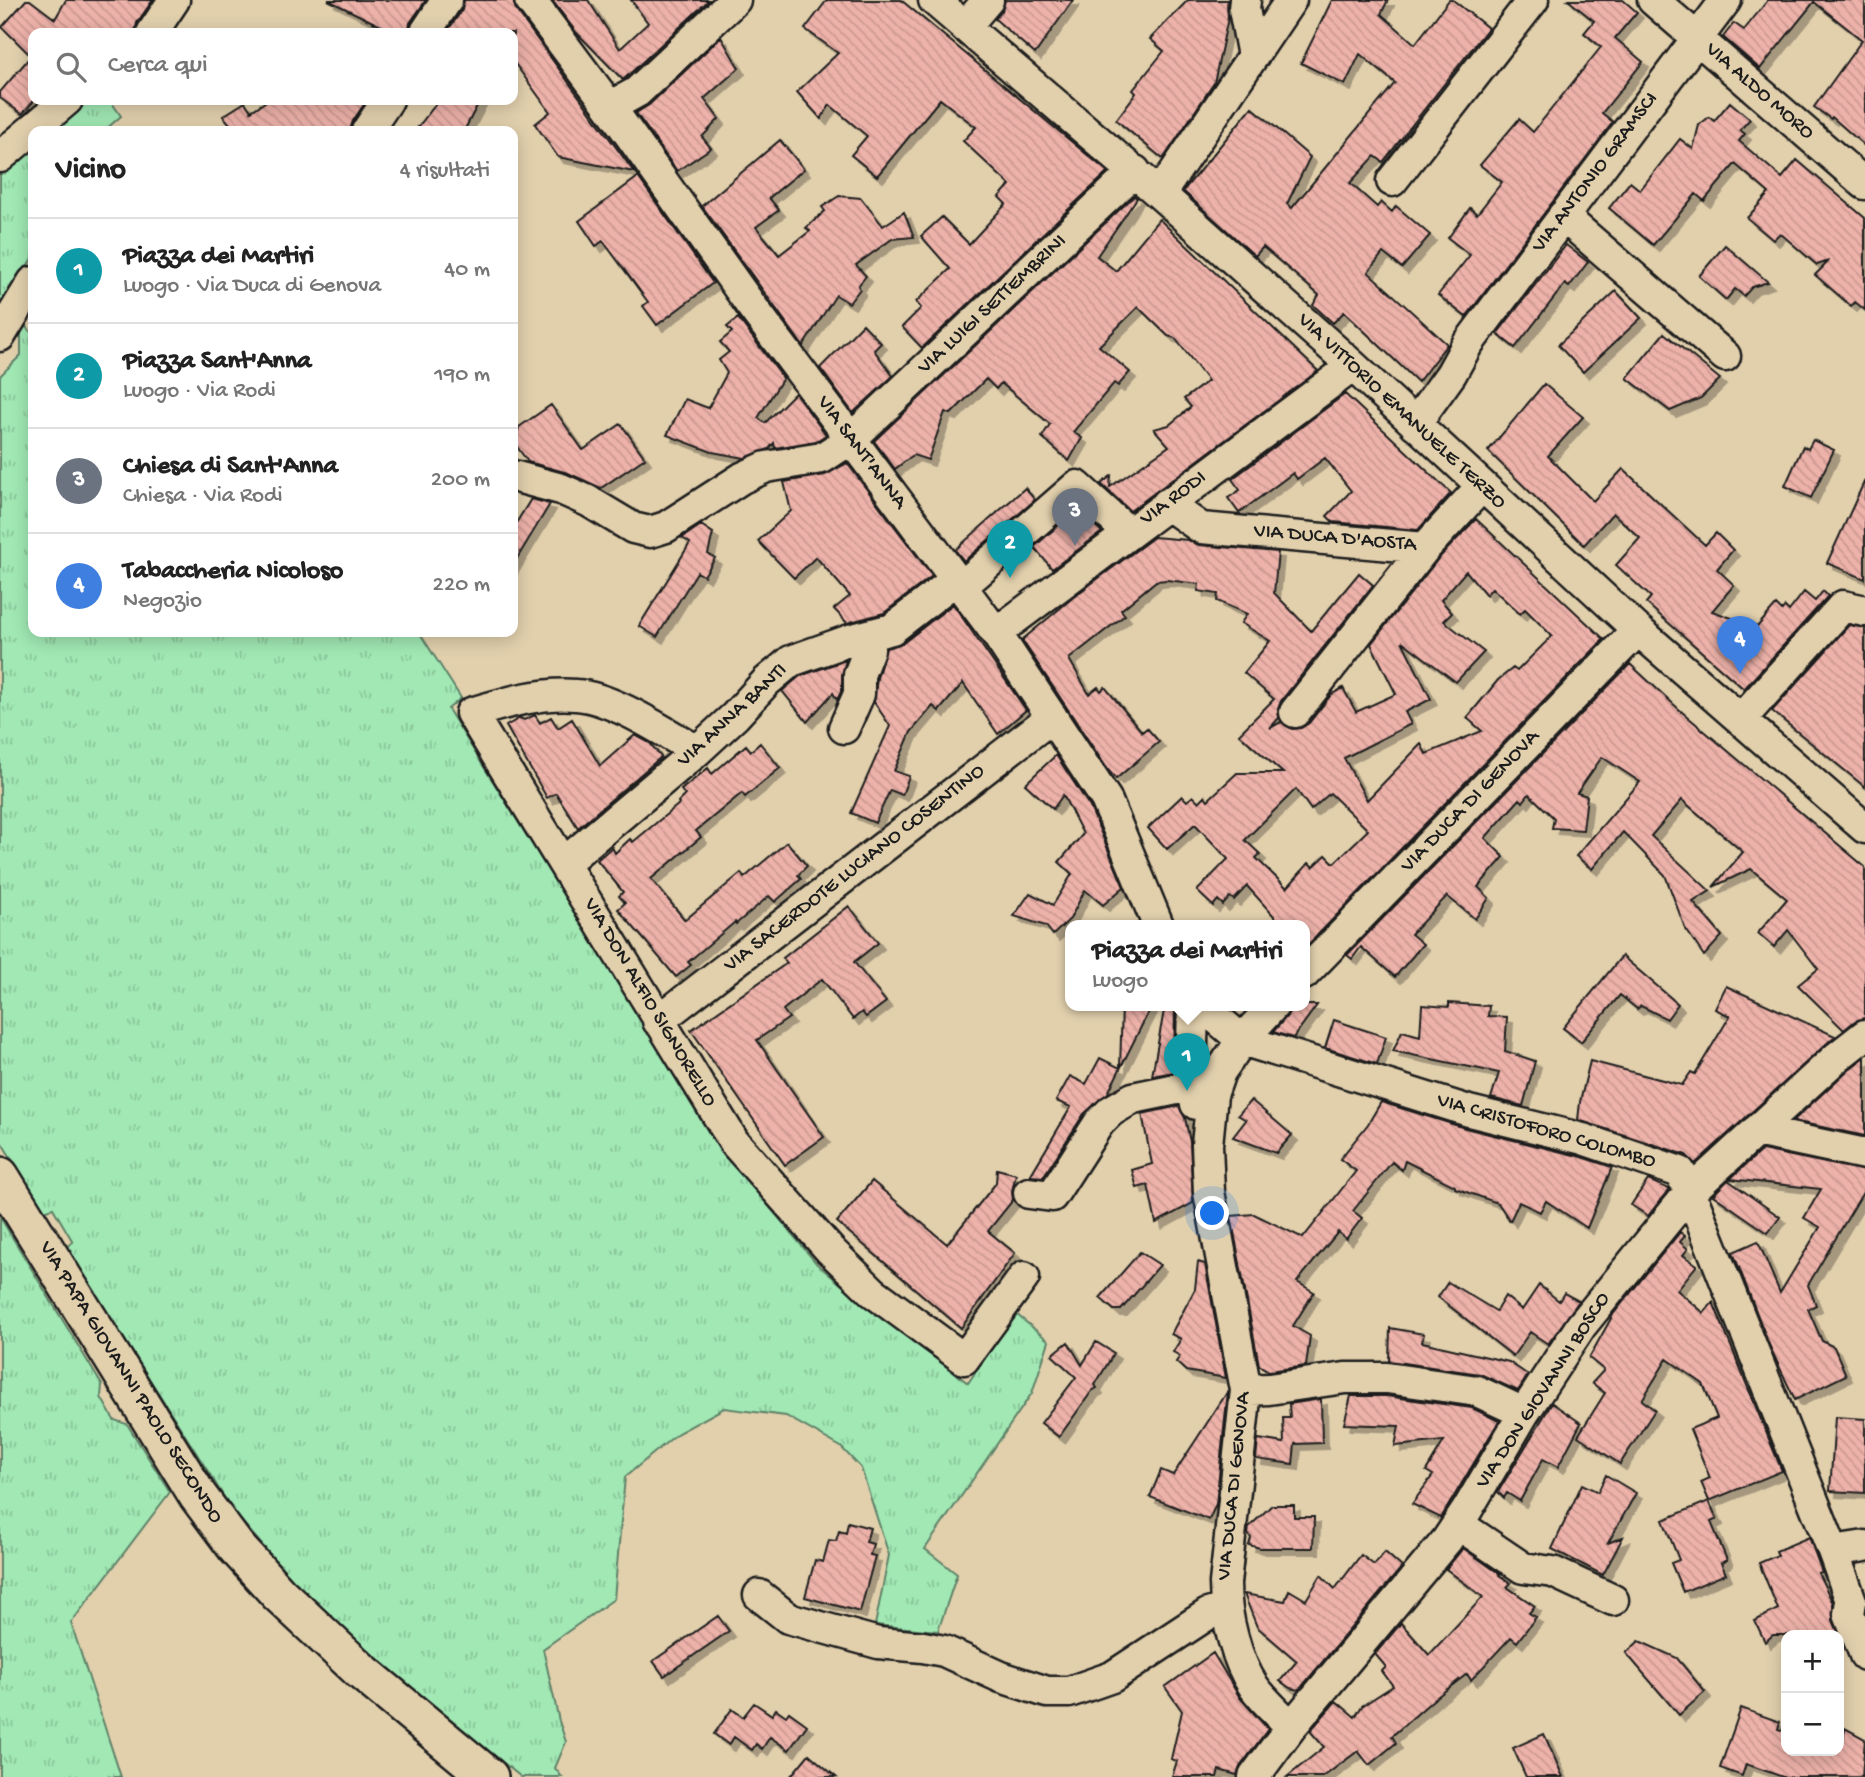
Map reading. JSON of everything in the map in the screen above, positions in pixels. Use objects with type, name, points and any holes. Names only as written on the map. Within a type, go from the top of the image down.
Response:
[{"type":"main road","name":"VIA PAPA GIOVANNI PAOLO SECONDO","points":[[0,1176],[198,1496],[236,1547],[279,1594],[360,1670],[489,1777]]},
{"type":"street","points":[[155,28],[173,0]]},
{"type":"street","points":[[428,28],[447,0]]},
{"type":"street","name":"VIA SANT'ANNA","points":[[530,0],[750,304],[996,633],[1106,799],[1156,920]]},
{"type":"street","points":[[610,107],[637,92],[735,0]]},
{"type":"street","name":"VIA VITTORIO EMANUELE TERZO","points":[[934,0],[1135,171],[1353,366],[1638,630],[1865,828]]},
{"type":"street","points":[[965,27],[988,0]]},
{"type":"street","points":[[1245,0],[1244,9],[1253,56]]},
{"type":"street","points":[[1160,194],[1291,0]]},
{"type":"street","points":[[1392,181],[1533,0]]},
{"type":"street","name":"VIA ALDO MORO","points":[[1653,0],[1865,184]]},
{"type":"street","name":"VIA ANTONIO GRAMSCI","points":[[1409,419],[1451,374],[1467,345],[1726,0]]},
{"type":"street","points":[[36,126],[61,105]]},
{"type":"street","points":[[370,126],[385,105]]},
{"type":"street","points":[[0,157],[28,133]]},
{"type":"street","name":"VIA LUIGI SETTEMBRINI","points":[[518,477],[561,489],[588,501],[633,528],[650,532],[666,527],[742,478],[766,467],[822,458],[851,439],[1135,171]]},
{"type":"street","points":[[1563,216],[1726,356]]},
{"type":"street","points":[[0,336],[28,290]]},
{"type":"street","name":"VIA RODI","points":[[996,633],[1353,366]]},
{"type":"street","name":"VIA ANNA BANTI","points":[[564,863],[697,751],[735,716],[766,682],[791,661],[892,629],[958,584],[1077,486],[1129,533]]},
{"type":"street","name":"VIA DUCA D'AOSTA","points":[[1167,504],[1201,528],[1425,548],[1482,486]]},
{"type":"street","points":[[1296,712],[1425,548]]},
{"type":"street","points":[[1741,719],[1843,606],[1865,611]]},
{"type":"street","name":"VIA DUCA DI GENOVA","points":[[1310,968],[1638,630]]},
{"type":"street","points":[[844,729],[859,694],[859,675],[869,649],[861,637]]},
{"type":"street","name":"VIA DON ALFIO SIGNORELLO","points":[[697,751],[639,716],[577,695],[514,700],[471,713],[734,1143],[830,1250],[873,1292],[964,1359],[1024,1277]]},
{"type":"street","name":"VIA SACERDOTE LUCIANO COSENTINO","points":[[658,1021],[1052,717]]},
{"type":"street","points":[[1193,1011],[1191,1086],[1207,1145]]},
{"type":"street","points":[[1210,1011],[1252,1038]]},
{"type":"street","points":[[1207,1145],[1212,1095],[1220,1072],[1252,1038],[1270,1011]]},
{"type":"street","name":"VIA DON GIOVANNI BOSCO","points":[[1254,1777],[1291,1727],[1447,1540],[1524,1413],[1581,1326],[1690,1192],[1837,1057],[1865,1035]]},
{"type":"street","name":"VIA CRISTOFORO COLOMBO","points":[[1252,1038],[1469,1111],[1595,1143],[1680,1172],[1833,1551],[1858,1604],[1849,1614],[1865,1656]]},
{"type":"street","points":[[1029,1193],[1052,1196],[1098,1123],[1122,1103],[1191,1086]]},
{"type":"street","points":[[1756,1131],[1865,1154]]},
{"type":"street","name":"VIA DUCA DI GENOVA","points":[[1207,1145],[1209,1192],[1246,1390],[1225,1583],[1225,1609],[1238,1651],[1254,1686],[1291,1727]]},
{"type":"street","points":[[1246,1390],[1345,1378],[1387,1378],[1478,1391],[1496,1397],[1524,1413]]},
{"type":"street","points":[[1458,1524],[1523,1568],[1553,1572],[1613,1600]]},
{"type":"street","points":[[1833,1551],[1865,1546]]},
{"type":"street","points":[[759,1595],[788,1618],[878,1643],[944,1651],[1020,1684],[1047,1692],[1069,1692],[1111,1677],[1208,1614],[1225,1609]]},
{"type":"green space","points":[[70,105],[113,105],[121,116],[110,126],[47,126]]},
{"type":"green space","points":[[28,144],[28,266],[0,315],[0,169]]},
{"type":"green space","points":[[21,322],[28,329],[28,637],[422,637],[461,698],[448,709],[722,1150],[817,1264],[863,1303],[968,1383],[1016,1314],[1049,1341],[1032,1393],[925,1549],[957,1574],[938,1631],[875,1625],[889,1555],[861,1468],[841,1447],[786,1416],[724,1408],[678,1433],[625,1477],[614,1599],[543,1649],[566,1742],[555,1768],[562,1777],[521,1777],[373,1658],[304,1594],[233,1511],[66,1247],[73,1242],[53,1208],[44,1211],[0,1140],[0,376],[21,355]]},
{"type":"green space","points":[[0,1217],[102,1385],[101,1397],[114,1420],[127,1424],[170,1492],[71,1623],[121,1777],[0,1777]]},
{"type":"building","points":[[26,0],[30,0],[55,19],[66,0],[153,0],[136,28],[28,28],[28,53],[2,27]]},
{"type":"building","points":[[328,0],[426,0],[409,28],[385,28]]},
{"type":"building","points":[[464,0],[513,0],[516,10],[634,172],[558,157],[535,124],[550,112],[518,68],[518,28],[449,28],[462,10]]},
{"type":"building","points":[[552,0],[588,0],[620,49],[648,23],[631,0],[709,0],[623,80],[576,32]]},
{"type":"building","points":[[827,0],[901,0],[1108,172],[922,348],[902,327],[921,308],[916,302],[950,269],[921,236],[942,217],[969,244],[1006,204],[999,197],[1010,185],[963,141],[976,127],[940,99],[877,176],[851,155],[867,136],[830,105],[821,119],[797,92],[838,53],[805,29]]},
{"type":"building","points":[[1005,0],[1073,0],[1035,54],[995,19],[1002,11]]},
{"type":"building","points":[[1188,0],[1227,0],[1228,18],[1214,83],[1163,159],[1116,120],[1136,93],[1133,90],[1164,51],[1150,39]]},
{"type":"building","points":[[1332,0],[1388,0],[1381,14],[1415,44],[1449,0],[1453,0],[1488,28],[1383,162],[1375,156],[1350,183],[1377,207],[1381,202],[1392,212],[1396,206],[1430,235],[1402,268],[1383,253],[1368,272],[1447,344],[1418,382],[1344,312],[1333,323],[1313,305],[1319,295],[1263,247],[1255,256],[1183,191],[1252,107],[1310,157],[1287,204],[1292,208],[1395,83],[1360,54],[1345,85],[1301,63]]},
{"type":"building","points":[[1568,0],[1623,0],[1637,12],[1615,38],[1643,62],[1602,113],[1613,122],[1466,317],[1438,295],[1470,255],[1448,238],[1470,208],[1477,214],[1502,182],[1480,165],[1519,119],[1533,132],[1601,47],[1584,33],[1594,21]]},
{"type":"building","points":[[1768,0],[1865,0],[1865,146],[1832,117],[1831,119],[1814,107],[1862,40],[1814,2],[1760,69],[1723,37],[1734,23],[1744,30]]},
{"type":"building","points":[[721,37],[739,68],[704,99],[719,119],[702,137],[711,148],[677,171],[636,113],[649,105]]},
{"type":"building","points":[[28,59],[28,105],[30,105],[22,114],[0,98],[0,92]]},
{"type":"building","points":[[1730,102],[1750,119],[1740,130],[1745,134],[1739,141],[1782,178],[1797,160],[1865,218],[1865,310],[1855,302],[1851,306],[1815,275],[1829,261],[1817,265],[1780,233],[1773,240],[1747,218],[1769,193],[1735,164],[1704,201],[1696,194],[1653,245],[1609,208],[1630,182],[1640,190],[1680,139],[1693,149],[1699,125],[1709,117],[1714,121]]},
{"type":"building","points":[[240,105],[247,105],[251,111],[260,105],[364,105],[352,126],[232,126],[223,116]]},
{"type":"building","points":[[435,105],[477,105],[467,126],[419,126]]},
{"type":"building","points":[[780,140],[804,169],[769,198],[779,210],[756,227],[779,255],[810,231],[806,228],[825,211],[822,207],[839,196],[861,198],[883,226],[904,212],[914,237],[892,239],[856,265],[866,276],[858,286],[860,289],[849,303],[836,295],[803,346],[702,206]]},
{"type":"building","points":[[638,177],[713,283],[657,325],[643,306],[648,302],[603,241],[596,246],[579,221]]},
{"type":"building","points":[[1134,196],[1137,198],[1097,256],[1116,271],[1159,219],[1318,371],[1130,511],[1101,484],[1111,476],[1110,487],[1169,446],[1154,429],[1169,425],[1191,407],[1184,399],[1208,381],[1175,338],[1168,336],[1138,307],[1099,346],[1130,372],[1118,386],[1114,383],[1073,432],[1082,438],[1069,461],[1042,437],[1050,424],[1001,383],[996,389],[986,379],[951,414],[945,412],[928,460],[913,455],[895,469],[874,441]]},
{"type":"building","points":[[1566,245],[1588,262],[1569,287],[1565,284],[1515,348],[1497,334]]},
{"type":"building","points":[[1725,245],[1768,282],[1752,287],[1744,296],[1735,289],[1726,300],[1699,276]]},
{"type":"building","points":[[1616,291],[1641,318],[1583,372],[1558,345]]},
{"type":"building","points":[[738,318],[783,378],[758,418],[765,423],[795,393],[826,435],[816,441],[775,448],[774,443],[769,449],[745,458],[712,452],[667,435],[685,399],[708,408],[727,373],[719,360],[729,352],[720,342],[732,332],[727,327]]},
{"type":"building","points":[[863,324],[881,343],[874,350],[893,376],[853,413],[820,368]]},
{"type":"building","points":[[1664,333],[1720,379],[1701,398],[1670,411],[1627,378]]},
{"type":"building","points":[[1544,384],[1583,417],[1548,456],[1593,501],[1623,469],[1705,545],[1716,533],[1733,550],[1717,569],[1734,585],[1712,611],[1757,627],[1776,605],[1782,611],[1785,607],[1789,611],[1804,592],[1815,601],[1823,591],[1828,596],[1744,689],[1646,603],[1651,597],[1616,565],[1640,538],[1613,513],[1584,545],[1488,451]]},
{"type":"building","points":[[1345,394],[1451,493],[1418,530],[1333,522],[1327,516],[1351,491],[1325,458],[1297,479],[1293,473],[1239,513],[1228,498],[1240,490],[1232,479]]},
{"type":"building","points":[[551,405],[583,450],[621,424],[645,458],[601,488],[568,473],[528,462],[518,448],[519,427]]},
{"type":"building","points":[[1813,440],[1834,450],[1811,498],[1785,486],[1803,446],[1808,449]]},
{"type":"building","points":[[847,463],[932,576],[884,613],[847,623],[834,609],[850,596],[816,557],[794,578],[758,541],[791,511],[784,482],[825,475]]},
{"type":"building","points":[[1865,480],[1865,579],[1827,563]]},
{"type":"building","points":[[1025,488],[1035,500],[964,561],[955,550]]},
{"type":"building","points":[[531,499],[550,504],[518,557],[518,520]]},
{"type":"building","points":[[1077,509],[1102,532],[1052,569],[1034,547]]},
{"type":"building","points":[[1476,519],[1604,639],[1310,943],[1310,920],[1278,920],[1247,886],[1234,900],[1230,897],[1223,905],[1218,900],[1213,906],[1197,891],[1228,859],[1195,824],[1167,849],[1148,828],[1182,796],[1187,801],[1193,796],[1199,802],[1205,796],[1208,800],[1237,773],[1283,773],[1239,734],[1274,699],[1244,673],[1270,641],[1241,623],[1247,614],[1217,601],[1218,594],[1198,591],[1199,584],[1156,581],[1121,610],[1125,615],[1069,659],[1089,694],[1098,687],[1101,691],[1105,687],[1142,732],[1147,728],[1159,742],[1116,779],[1022,640],[1076,595],[1154,537],[1188,540],[1199,545],[1278,552],[1274,593],[1311,631],[1359,573],[1373,585],[1281,701],[1279,718],[1270,728],[1281,722],[1292,729],[1301,728],[1309,723],[1331,695],[1343,688],[1356,712],[1396,694],[1371,644],[1438,559]],"holes":[[[1466,571],[1486,595],[1492,588],[1520,614],[1525,609],[1552,636],[1517,671],[1513,668],[1498,680],[1467,718],[1482,731],[1426,754],[1421,744],[1367,800],[1344,758],[1411,724],[1405,712],[1431,699],[1402,641],[1456,682],[1484,652],[1444,621],[1452,613],[1441,600]],[[1296,789],[1311,810],[1330,793],[1368,830],[1334,863],[1326,855],[1313,867],[1309,863],[1287,888],[1256,858],[1260,854],[1245,840]]]},
{"type":"building","points":[[701,525],[713,533],[708,554],[715,558],[704,576],[697,572],[657,637],[639,626],[690,543],[682,538]]},
{"type":"building","points":[[953,604],[1026,710],[998,734],[963,683],[939,711],[933,706],[911,732],[894,771],[909,776],[902,795],[890,790],[875,823],[851,813],[890,726],[874,702],[877,678],[886,648],[903,643]]},
{"type":"building","points":[[1849,625],[1865,628],[1865,787],[1772,711]]},
{"type":"building","points":[[846,660],[842,690],[837,700],[833,693],[807,722],[782,691],[800,676]]},
{"type":"building","points":[[1630,664],[1682,712],[1865,867],[1865,1018],[1855,1021],[1844,1030],[1798,985],[1818,969],[1788,930],[1774,947],[1758,933],[1787,899],[1751,869],[1713,887],[1743,852],[1682,800],[1651,836],[1710,891],[1693,902],[1722,936],[1704,956],[1685,928],[1665,875],[1623,832],[1592,869],[1576,856],[1640,782],[1602,757],[1577,793],[1587,796],[1583,830],[1552,828],[1554,818],[1529,794],[1523,802],[1520,799],[1485,838],[1504,857],[1478,887],[1489,898],[1475,919],[1447,896],[1411,934],[1423,944],[1395,977],[1361,947],[1352,959],[1347,955]]},
{"type":"building","points":[[535,715],[540,723],[551,717],[558,728],[572,719],[600,766],[635,735],[650,743],[661,757],[578,828],[556,793],[547,798],[506,726],[520,718],[524,720]]},
{"type":"building","points":[[760,743],[780,768],[745,797],[742,793],[696,831],[701,837],[651,879],[685,920],[741,873],[744,878],[787,842],[807,866],[798,875],[801,879],[775,902],[769,896],[688,962],[691,965],[676,977],[618,909],[625,903],[619,896],[623,892],[597,860],[612,847],[615,853],[630,839],[633,842],[679,804],[685,795],[681,790],[708,768],[712,774],[746,745],[751,751]]},
{"type":"building","points":[[1056,755],[1090,807],[1124,887],[1103,905],[1085,890],[1070,919],[1065,920],[1065,924],[1053,935],[1046,926],[1014,916],[1030,893],[1053,905],[1072,874],[1059,862],[1083,834],[1063,795],[1053,809],[1025,784]]},
{"type":"building","points":[[849,906],[878,943],[854,962],[886,1002],[866,1017],[862,1012],[853,1019],[822,979],[783,1010],[789,1018],[757,1040],[824,1137],[785,1165],[691,1030],[787,963],[783,958]]},
{"type":"building","points":[[1622,956],[1678,1004],[1667,1019],[1641,1006],[1637,1009],[1620,995],[1581,1042],[1563,1028]]},
{"type":"building","points":[[1726,986],[1835,1036],[1695,1164],[1686,1155],[1578,1120],[1590,1061],[1682,1085],[1691,1072],[1695,1074],[1730,1016],[1715,1009]]},
{"type":"building","points":[[1449,1003],[1489,1006],[1488,1016],[1507,1017],[1505,1051],[1535,1061],[1523,1106],[1491,1098],[1499,1073],[1393,1051],[1402,1031],[1420,1036],[1422,1005],[1449,1007]]},
{"type":"building","points":[[1310,1005],[1317,1005],[1293,1038],[1273,1032],[1289,1011],[1310,1011]]},
{"type":"building","points":[[1122,1011],[1149,1011],[1108,1093],[1084,1114],[1043,1177],[1030,1176],[1071,1107],[1056,1101],[1070,1076],[1086,1084],[1100,1058],[1120,1068]]},
{"type":"building","points":[[1164,1011],[1175,1011],[1174,1072],[1152,1076]]},
{"type":"building","points":[[1334,1020],[1386,1037],[1377,1064],[1325,1048]]},
{"type":"building","points":[[1865,1057],[1865,1136],[1793,1121],[1848,1070]]},
{"type":"building","points":[[1251,1100],[1292,1135],[1276,1153],[1233,1137],[1246,1120],[1238,1115]]},
{"type":"building","points":[[1381,1102],[1465,1128],[1612,1167],[1587,1228],[1546,1201],[1540,1212],[1519,1202],[1510,1221],[1498,1203],[1455,1188],[1405,1161],[1402,1170],[1392,1162],[1353,1211],[1362,1218],[1346,1239],[1338,1232],[1297,1282],[1314,1292],[1293,1326],[1310,1336],[1306,1366],[1269,1371],[1259,1365],[1231,1216],[1254,1214],[1303,1238],[1356,1171],[1340,1159],[1368,1124]]},
{"type":"building","points":[[1179,1106],[1185,1118],[1190,1142],[1193,1203],[1156,1223],[1148,1185],[1137,1188],[1132,1170],[1152,1164],[1142,1114]]},
{"type":"building","points":[[1762,1150],[1865,1171],[1865,1189],[1808,1285],[1816,1305],[1808,1309],[1822,1341],[1834,1347],[1846,1375],[1795,1400],[1770,1347],[1733,1252],[1758,1241],[1780,1293],[1820,1227],[1804,1218],[1821,1189],[1730,1179]]},
{"type":"building","points":[[997,1169],[1016,1174],[1013,1200],[988,1231],[1015,1253],[961,1328],[837,1222],[872,1181],[947,1244],[996,1183]]},
{"type":"building","points":[[1648,1180],[1669,1189],[1648,1216],[1631,1205]]},
{"type":"building","points":[[1728,1180],[1780,1217],[1768,1233],[1713,1195]]},
{"type":"building","points":[[1680,1232],[1685,1236],[1680,1242],[1688,1249],[1683,1255],[1697,1265],[1677,1290],[1704,1313],[1713,1302],[1782,1471],[1709,1501],[1701,1482],[1710,1478],[1690,1429],[1717,1418],[1703,1384],[1667,1359],[1642,1400],[1655,1410],[1620,1464],[1578,1436],[1605,1393],[1592,1383],[1604,1370],[1589,1358],[1614,1313]]},
{"type":"building","points":[[1140,1252],[1160,1265],[1121,1310],[1114,1310],[1100,1298]]},
{"type":"building","points":[[1198,1262],[1205,1264],[1226,1378],[1186,1371],[1176,1362],[1180,1356],[1173,1352],[1181,1339],[1171,1334],[1195,1289]]},
{"type":"building","points":[[1448,1282],[1496,1311],[1505,1296],[1522,1310],[1539,1285],[1559,1301],[1564,1293],[1579,1301],[1548,1344],[1530,1332],[1513,1356],[1438,1297]]},
{"type":"building","points":[[1390,1328],[1424,1334],[1422,1342],[1509,1362],[1528,1375],[1518,1391],[1480,1374],[1389,1361]]},
{"type":"building","points":[[1068,1342],[1082,1365],[1096,1342],[1114,1353],[1095,1385],[1097,1388],[1092,1391],[1059,1437],[1041,1423],[1076,1377],[1052,1355]]},
{"type":"building","points":[[1228,1391],[1216,1504],[1209,1520],[1150,1497],[1161,1470],[1173,1475]]},
{"type":"building","points":[[1351,1396],[1386,1396],[1472,1408],[1499,1421],[1441,1518],[1412,1504],[1433,1475],[1426,1471],[1444,1441],[1395,1446],[1399,1426],[1344,1424]]},
{"type":"building","points":[[1321,1399],[1322,1443],[1295,1444],[1293,1464],[1256,1459],[1258,1439],[1284,1443],[1283,1418],[1290,1418],[1289,1404]]},
{"type":"building","points":[[1552,1403],[1581,1423],[1558,1467],[1543,1459],[1520,1501],[1507,1493],[1504,1498],[1498,1492]]},
{"type":"building","points":[[1835,1417],[1865,1419],[1865,1493],[1830,1491]]},
{"type":"building","points":[[1606,1475],[1636,1493],[1608,1543],[1623,1537],[1603,1575],[1552,1549],[1582,1484],[1598,1492]]},
{"type":"building","points":[[1709,1501],[1717,1519],[1711,1522],[1727,1560],[1721,1563],[1726,1574],[1683,1592],[1671,1563],[1679,1560],[1663,1520]]},
{"type":"building","points":[[1272,1505],[1294,1505],[1294,1517],[1314,1517],[1313,1548],[1260,1548],[1249,1545],[1249,1527]]},
{"type":"building","points":[[848,1522],[870,1528],[866,1542],[873,1544],[870,1555],[875,1556],[860,1612],[805,1597],[815,1560],[823,1562],[829,1540],[836,1541],[839,1531],[846,1533]]},
{"type":"building","points":[[1809,1537],[1822,1572],[1818,1573],[1833,1603],[1833,1620],[1837,1630],[1781,1630],[1781,1635],[1773,1635],[1765,1642],[1755,1621],[1778,1609],[1759,1563],[1778,1555],[1776,1551]]},
{"type":"building","points":[[1463,1548],[1500,1574],[1511,1583],[1507,1587],[1535,1606],[1529,1613],[1536,1617],[1517,1642],[1511,1637],[1471,1680],[1467,1674],[1433,1700],[1392,1736],[1396,1743],[1369,1765],[1358,1751],[1323,1777],[1287,1777],[1324,1747],[1310,1731],[1336,1701],[1355,1717],[1362,1706],[1393,1686],[1382,1671],[1386,1667],[1375,1654],[1401,1623],[1429,1655],[1483,1597],[1446,1569]]},
{"type":"building","points":[[1385,1552],[1402,1567],[1299,1690],[1280,1681],[1297,1661],[1257,1627],[1244,1594],[1285,1601],[1289,1590],[1306,1600],[1321,1575],[1335,1589],[1361,1555],[1374,1565]]},
{"type":"building","points":[[718,1616],[729,1631],[664,1676],[653,1661]]},
{"type":"building","points":[[1639,1641],[1677,1658],[1705,1692],[1679,1715],[1626,1653]]},
{"type":"building","points":[[1213,1653],[1240,1698],[1268,1729],[1237,1775],[1219,1770],[1217,1777],[1172,1777],[1177,1761],[1171,1759],[1182,1711],[1165,1687]]},
{"type":"building","points":[[754,1703],[772,1715],[776,1709],[786,1716],[789,1712],[807,1725],[789,1750],[770,1737],[762,1749],[756,1744],[752,1750],[734,1737],[729,1745],[714,1734],[732,1709],[743,1717]]},
{"type":"building","points":[[1741,1708],[1780,1722],[1778,1729],[1781,1730],[1781,1756],[1844,1756],[1845,1728],[1865,1739],[1862,1777],[1783,1777],[1746,1764],[1742,1776],[1720,1768]]},
{"type":"building","points":[[1544,1734],[1563,1777],[1526,1777],[1513,1748]]},
{"type":"building","points":[[809,1754],[836,1777],[790,1777]]},
{"type":"place","name":"Chiesa di Sant'Anna","points":[[1075,546]]},
{"type":"place","name":"Piazza Sant'Anna","points":[[1010,578]]},
{"type":"place","name":"Tabaccheria Nicoloso","points":[[1740,674]]},
{"type":"place","name":"Piazza dei Martiri","points":[[1187,1091]]}]
